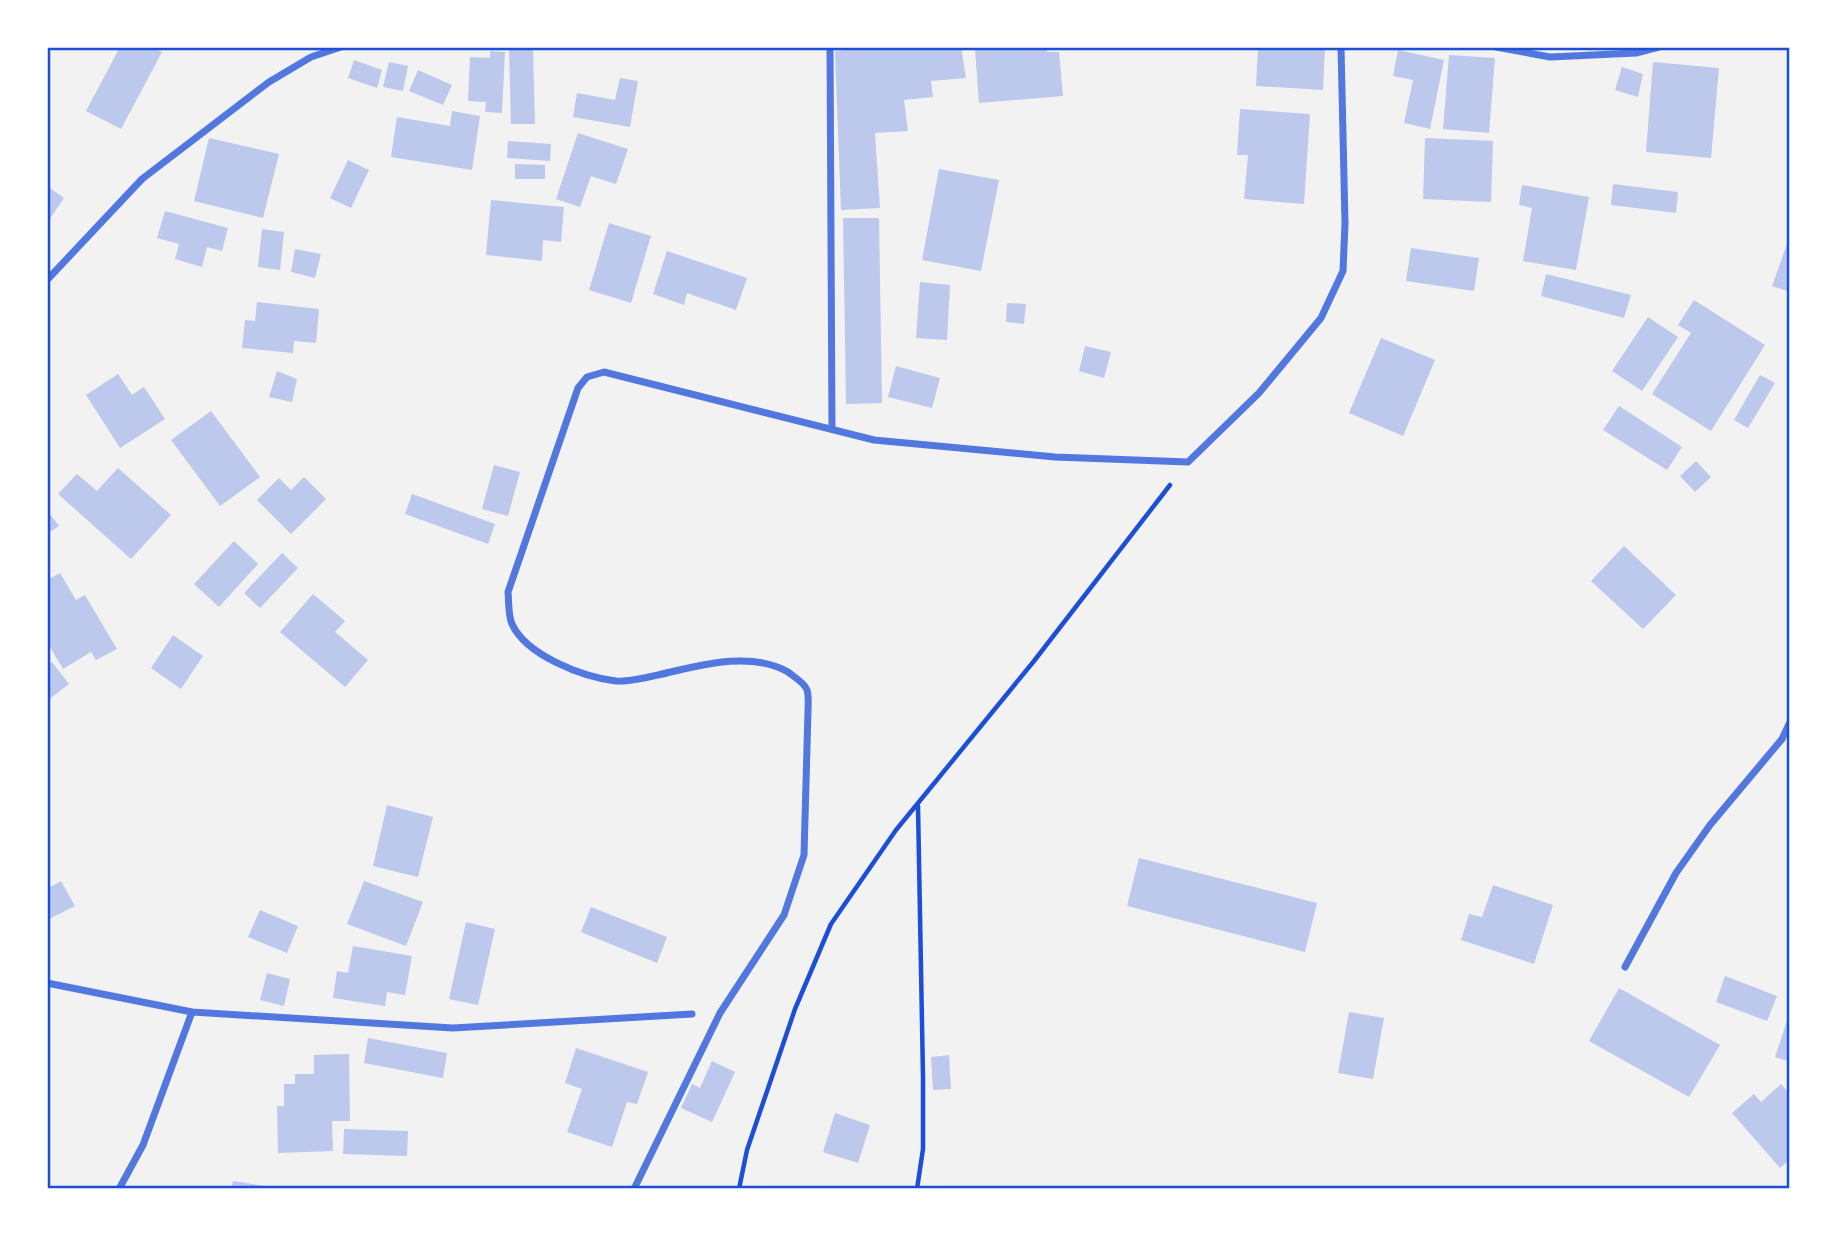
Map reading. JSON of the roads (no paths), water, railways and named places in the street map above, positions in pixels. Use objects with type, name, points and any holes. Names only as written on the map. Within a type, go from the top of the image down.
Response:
[{"type":"street","points":[[304,47],[311,57]]},
{"type":"street","points":[[47,280],[142,179],[269,82],[311,57],[341,47]]},
{"type":"street","points":[[830,47],[832,429]]},
{"type":"street","points":[[634,1189],[720,1013],[784,915],[804,855],[807,690],[797,678],[766,664],[720,661],[617,681],[548,658],[524,643],[511,622],[508,592],[578,388],[587,377],[604,372],[874,440],[1055,457],[1188,462],[1259,393],[1321,318],[1343,271],[1345,223],[1341,47]]},
{"type":"street","points":[[1496,47],[1550,57],[1636,53],[1658,47]]},
{"type":"street","points":[[1626,967],[1676,873],[1710,825],[1782,739],[1790,722]]},
{"type":"street","points":[[47,983],[192,1012],[453,1028],[692,1014]]},
{"type":"street","points":[[119,1189],[143,1145],[192,1012]]}]
